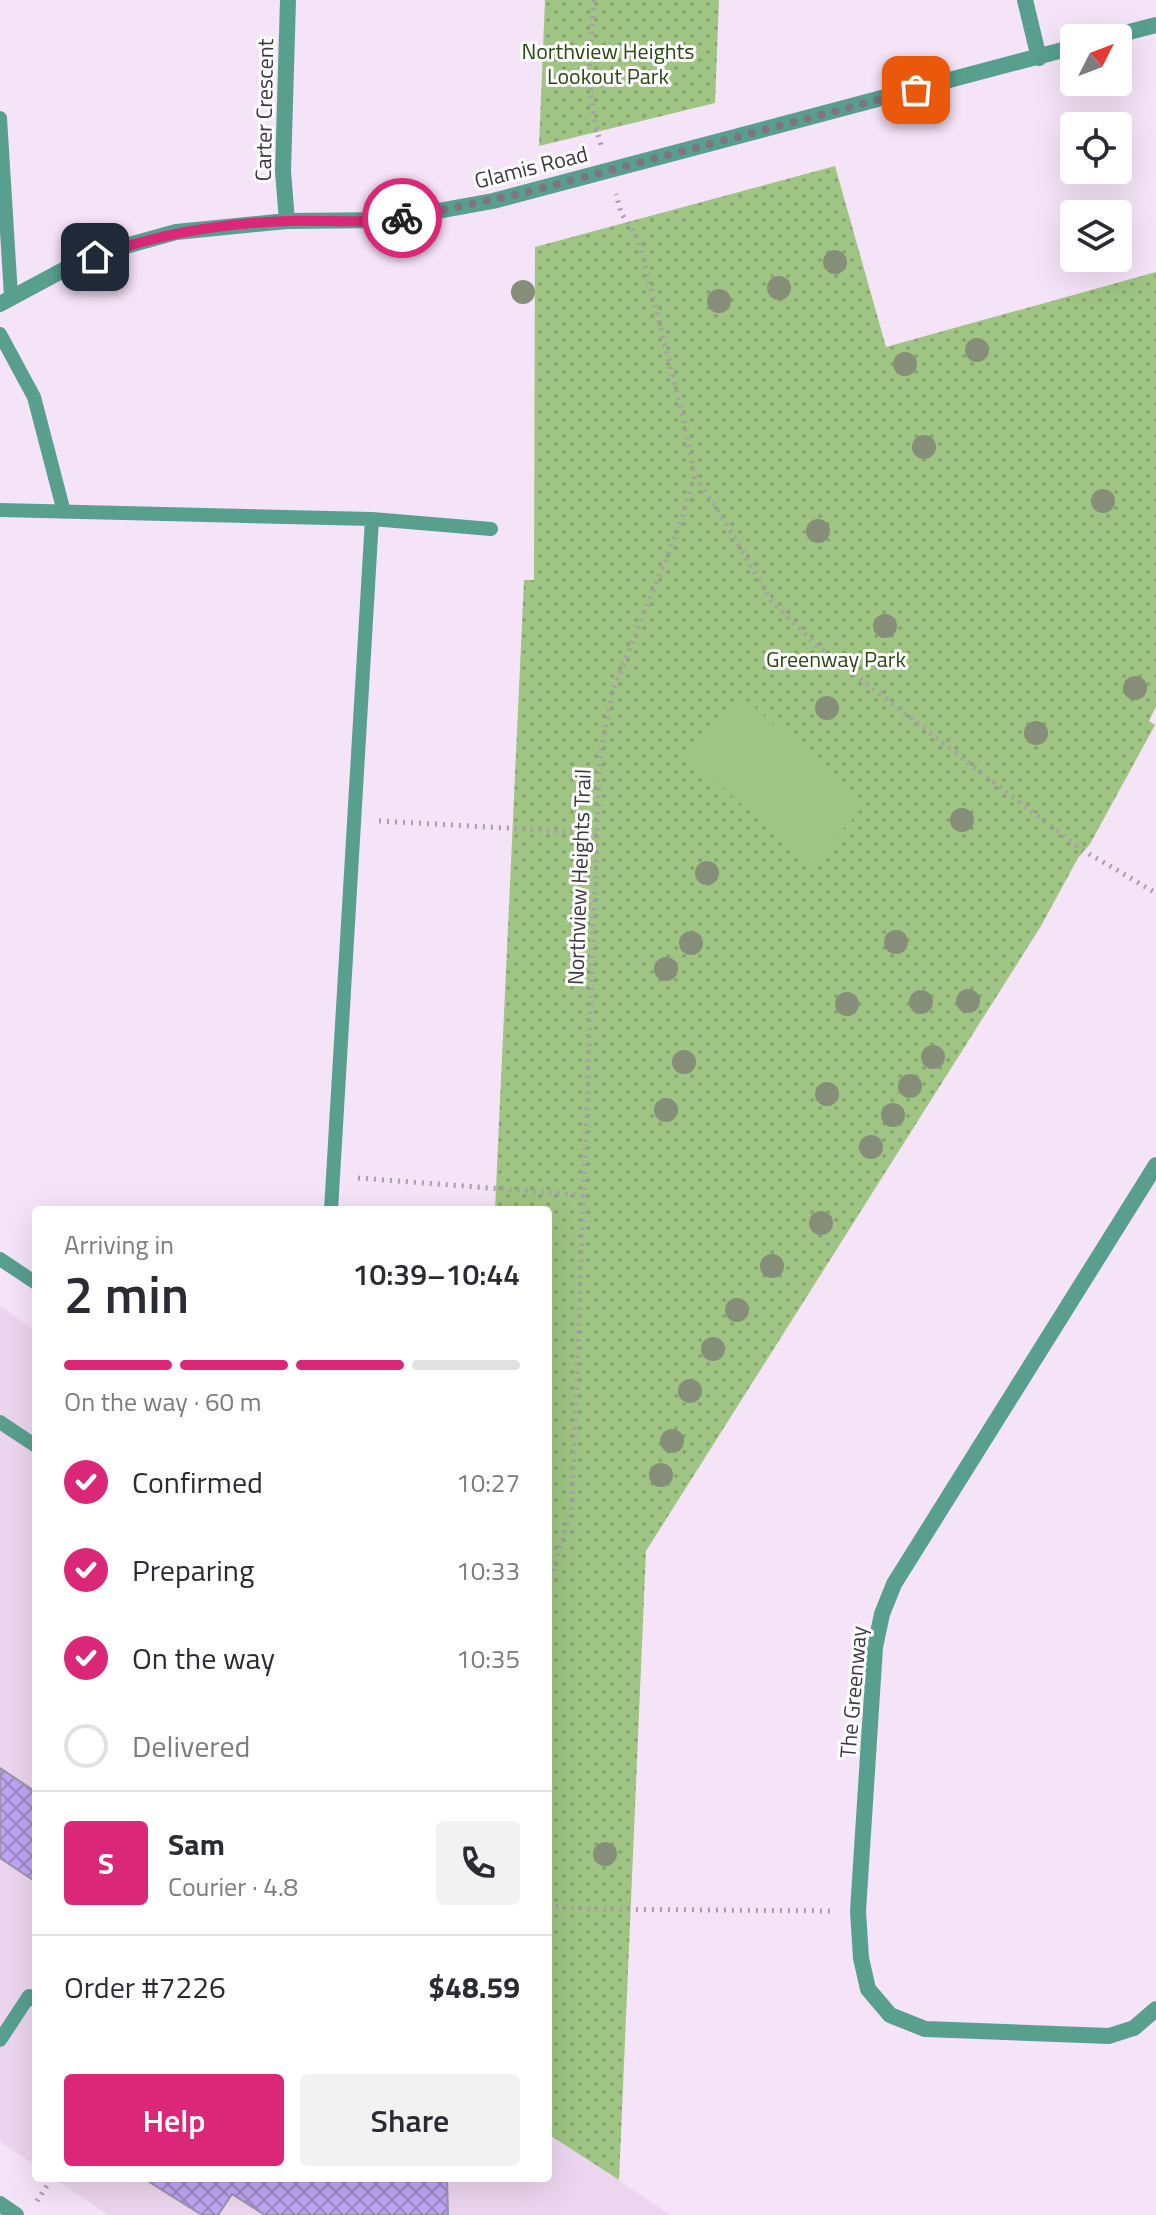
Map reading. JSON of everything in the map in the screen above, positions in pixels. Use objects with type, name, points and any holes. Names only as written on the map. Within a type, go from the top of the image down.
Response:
[{"type":"street","name":"Carter Crescent","points":[[287,221],[283,171],[288,0]]},
{"type":"street","points":[[1025,0],[1039,58]]},
{"type":"street","points":[[1132,31],[1156,25]]},
{"type":"street","name":"Glamis Road","points":[[6,300],[67,268],[135,243],[176,232],[287,221],[388,220],[493,201],[1060,51]]},
{"type":"street","name":"The Greenway","points":[[1156,1165],[894,1584],[882,1614],[875,1647],[858,1911],[861,1958],[868,1989],[890,2015],[925,2029],[1109,2036],[1134,2028],[1156,2009]]},
{"type":"street","points":[[0,2204],[16,2215]]},
{"type":"lane","points":[[0,118],[6,300]]},
{"type":"lane","points":[[0,334],[34,397],[64,512]]},
{"type":"lane","points":[[0,510],[372,519],[491,529]]},
{"type":"lane","points":[[331,1206],[372,519]]},
{"type":"lane","points":[[0,1259],[32,1280]]},
{"type":"lane","points":[[0,1422],[32,1443]]},
{"type":"lane","points":[[0,2040],[29,1996],[32,1998]]},
{"type":"path","points":[[594,0],[588,75],[602,148]]},
{"type":"path","name":"Northview Heights Trail","points":[[552,1573],[572,1507],[600,756],[613,690],[681,522],[694,476],[685,425],[638,238],[621,213],[616,194]]},
{"type":"path","points":[[694,476],[771,600],[815,644],[1079,848],[1156,893]]},
{"type":"path","points":[[354,820],[596,833]]},
{"type":"path","points":[[333,1176],[583,1195]]},
{"type":"path","points":[[552,1906],[858,1911]]},
{"type":"path","points":[[35,2204],[49,2182]]},
{"type":"shaded area","points":[[0,1306],[32,1328],[32,2163],[0,2141]]},
{"type":"shaded area","points":[[552,2137],[671,2215],[108,2215],[60,2182],[552,2182]]},
{"type":"green space","name":"Northview Heights Lookout Park","points":[[545,0],[719,0],[715,103],[539,146]]},
{"type":"green space","name":"Greenway Park","points":[[835,166],[886,347],[1156,272],[1156,706],[1149,721],[1155,725],[1041,926],[646,1551],[619,2180],[552,2137],[552,1206],[495,1206],[524,580],[534,580],[535,247]]},
{"type":"green space","points":[[741,695],[865,805],[811,866],[687,756]]},
{"type":"building","points":[[0,1768],[32,1789],[32,1879],[0,1858]]},
{"type":"building","points":[[149,2182],[447,2182],[448,2215],[265,2215],[232,2194],[218,2215],[202,2215]]},
{"type":"way so far","points":[[402,218],[493,201],[916,90]]},
{"type":"route","points":[[95,257],[176,232],[287,221],[402,218]]}]
